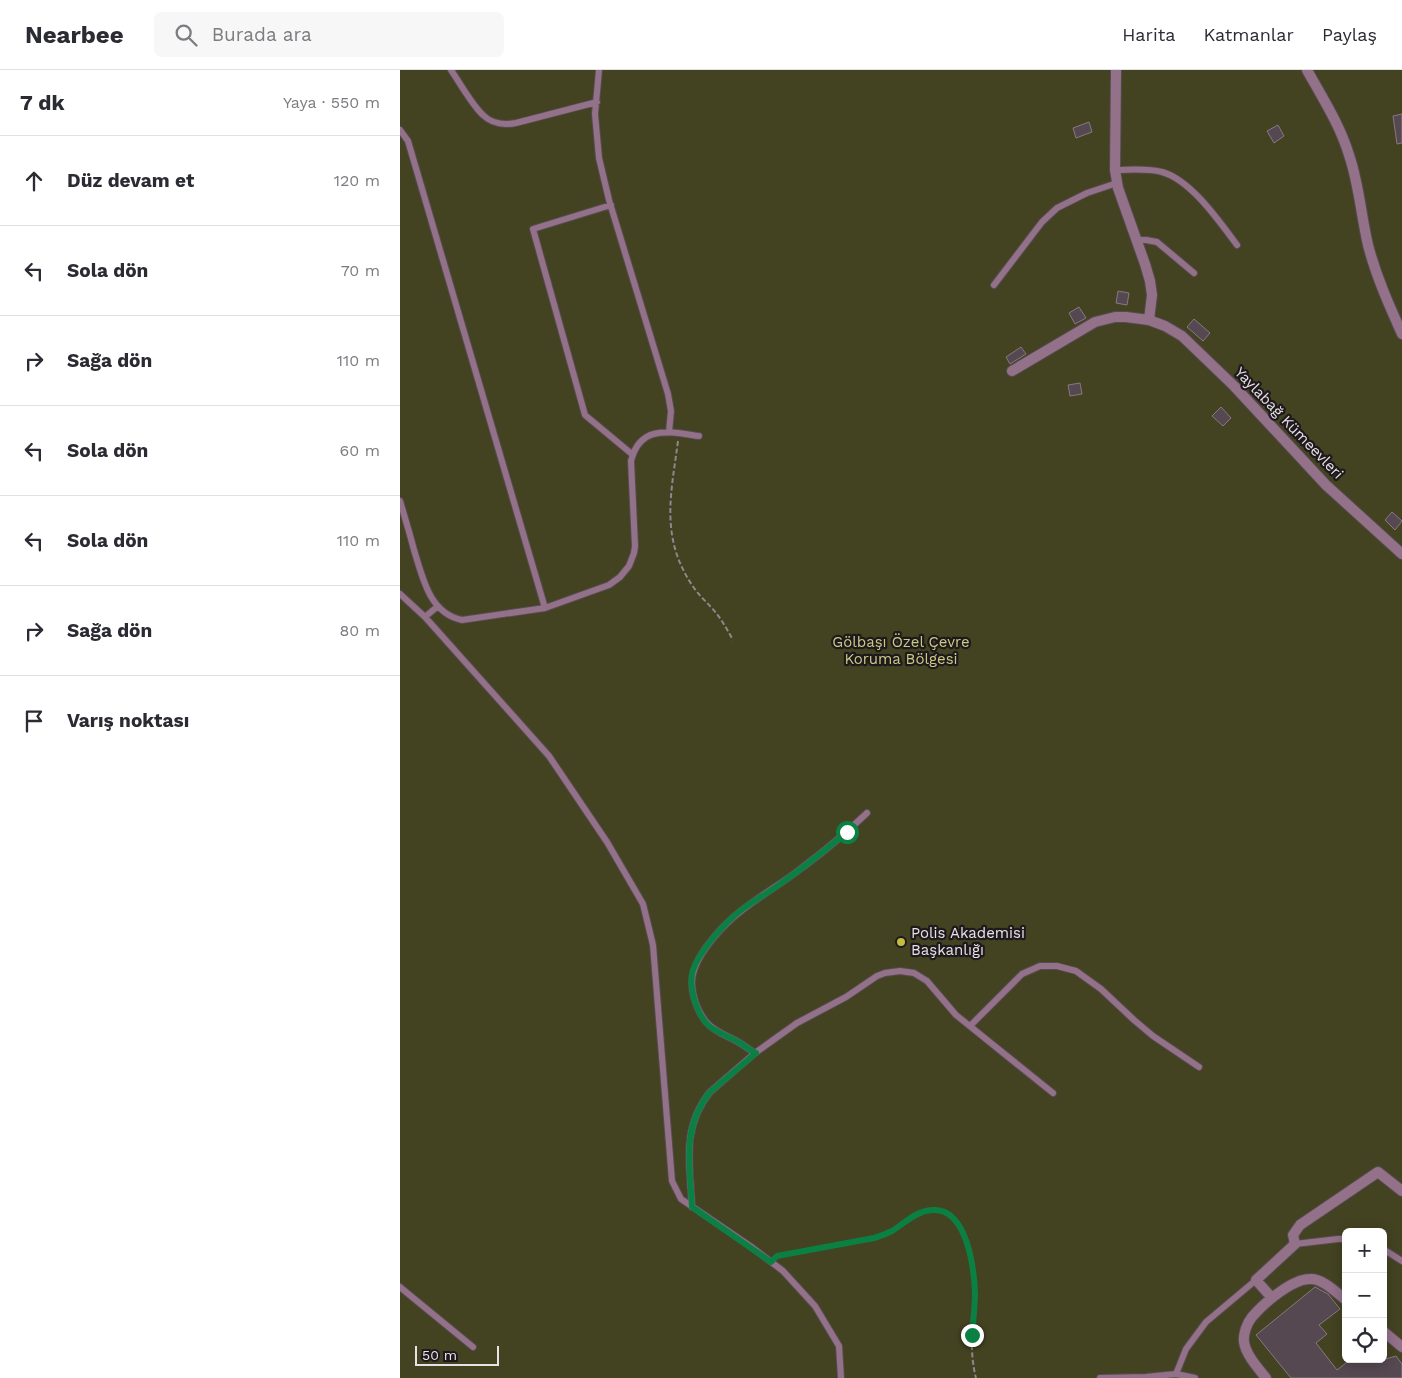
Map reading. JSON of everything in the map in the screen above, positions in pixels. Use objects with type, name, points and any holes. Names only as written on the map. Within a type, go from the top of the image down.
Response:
[{"type":"street","points":[[1116,70],[1115,170],[1117,183],[1145,264],[1151,288],[1149,320]]},
{"type":"street","points":[[1307,70],[1342,136],[1349,154],[1368,246],[1378,277],[1402,334]]},
{"type":"street","name":"Yaylabağ Kümeevleri","points":[[1012,371],[1095,322],[1114,317],[1126,317],[1149,320],[1165,326],[1182,336],[1250,402],[1326,485],[1402,554]]},
{"type":"street","points":[[1272,1298],[1256,1280],[1295,1244],[1293,1235],[1300,1225],[1378,1172],[1402,1191]]},
{"type":"street","points":[[1266,1378],[1246,1351],[1244,1342],[1245,1332],[1252,1317],[1272,1298],[1295,1282],[1311,1278],[1328,1286],[1342,1297]]},
{"type":"street","points":[[1387,1334],[1402,1347]]},
{"type":"lane","points":[[451,70],[483,115],[499,123],[516,123],[596,102]]},
{"type":"lane","points":[[599,70],[595,114],[599,158],[611,205],[668,394],[671,411],[668,432]]},
{"type":"lane","points":[[400,130],[408,141],[545,608]]},
{"type":"lane","points":[[1115,170],[1161,171],[1176,178],[1189,188],[1218,219],[1236,245]]},
{"type":"lane","points":[[994,284],[1042,222],[1057,208],[1087,193],[1117,183]]},
{"type":"lane","points":[[611,205],[533,230],[585,415],[633,455]]},
{"type":"lane","points":[[1136,240],[1157,242],[1194,273]]},
{"type":"lane","points":[[400,501],[426,589],[438,606],[450,616],[462,620],[545,608],[609,585],[620,577],[629,566],[634,553],[631,468],[636,448],[645,438],[658,432],[699,436]]},
{"type":"lane","points":[[400,594],[425,617],[549,756],[607,842],[643,904],[653,945],[672,1181],[681,1199],[783,1271],[815,1306],[839,1346],[841,1378]]},
{"type":"lane","points":[[425,617],[438,606]]},
{"type":"lane","points":[[756,1053],[714,1030],[708,1024],[699,1011],[693,995],[693,970],[709,944],[729,922],[746,907],[826,850],[867,813]]},
{"type":"lane","points":[[970,1026],[1022,974],[1040,966],[1057,966],[1076,971],[1101,989],[1153,1036],[1199,1067]]},
{"type":"lane","points":[[692,1207],[690,1136],[695,1116],[710,1092],[756,1053],[797,1023],[846,997],[877,976],[885,973],[894,971],[914,973],[927,981],[956,1015],[1053,1093]]},
{"type":"lane","points":[[1295,1244],[1342,1239]]},
{"type":"lane","points":[[1387,1252],[1402,1261]]},
{"type":"lane","points":[[1176,1374],[1186,1349],[1206,1322],[1256,1280]]},
{"type":"lane","points":[[400,1287],[473,1347]]},
{"type":"lane","points":[[1100,1378],[1176,1374],[1195,1378]]},
{"type":"path","points":[[679,434],[671,483],[670,509],[675,548],[691,584],[716,613],[733,640]]},
{"type":"path","points":[[771,1262],[777,1256],[884,1235],[925,1211],[937,1210],[948,1213],[959,1224],[972,1262],[975,1294],[971,1347],[976,1378]]},
{"type":"green space","name":"Gölbaşı Özel Çevre Koruma Bölgesi","points":[[400,70],[1402,70],[1402,1378],[400,1378]]},
{"type":"building","points":[[1402,114],[1402,143],[1397,144],[1393,116]]},
{"type":"building","points":[[1089,122],[1092,132],[1076,138],[1073,128]]},
{"type":"building","points":[[1278,125],[1284,136],[1274,143],[1267,131]]},
{"type":"building","points":[[1118,291],[1129,293],[1127,305],[1116,303]]},
{"type":"building","points":[[1079,307],[1086,318],[1075,324],[1069,313]]},
{"type":"building","points":[[1194,319],[1210,333],[1203,341],[1187,327]]},
{"type":"building","points":[[1021,347],[1026,354],[1010,364],[1006,357]]},
{"type":"building","points":[[1080,383],[1082,394],[1070,396],[1068,385]]},
{"type":"building","points":[[1221,407],[1231,418],[1223,426],[1212,416]]},
{"type":"building","points":[[1392,512],[1402,521],[1395,530],[1385,520]]},
{"type":"building","points":[[1315,1287],[1328,1294],[1340,1309],[1319,1325],[1327,1334],[1316,1343],[1337,1370],[1346,1363],[1387,1363],[1387,1359],[1396,1356],[1402,1364],[1402,1378],[1291,1378],[1256,1335]]},
{"type":"place","name":"Polis Akademisi Başkanlığı","points":[[901,942]]},
{"type":"route","points":[[847,832],[804,867],[740,911],[718,932],[693,970],[693,995],[703,1018],[714,1030],[756,1053],[710,1092],[695,1116],[689,1146],[692,1207],[771,1262],[777,1256],[884,1235],[925,1211],[937,1210],[948,1213],[959,1224],[972,1262],[975,1294],[972,1335]]}]
